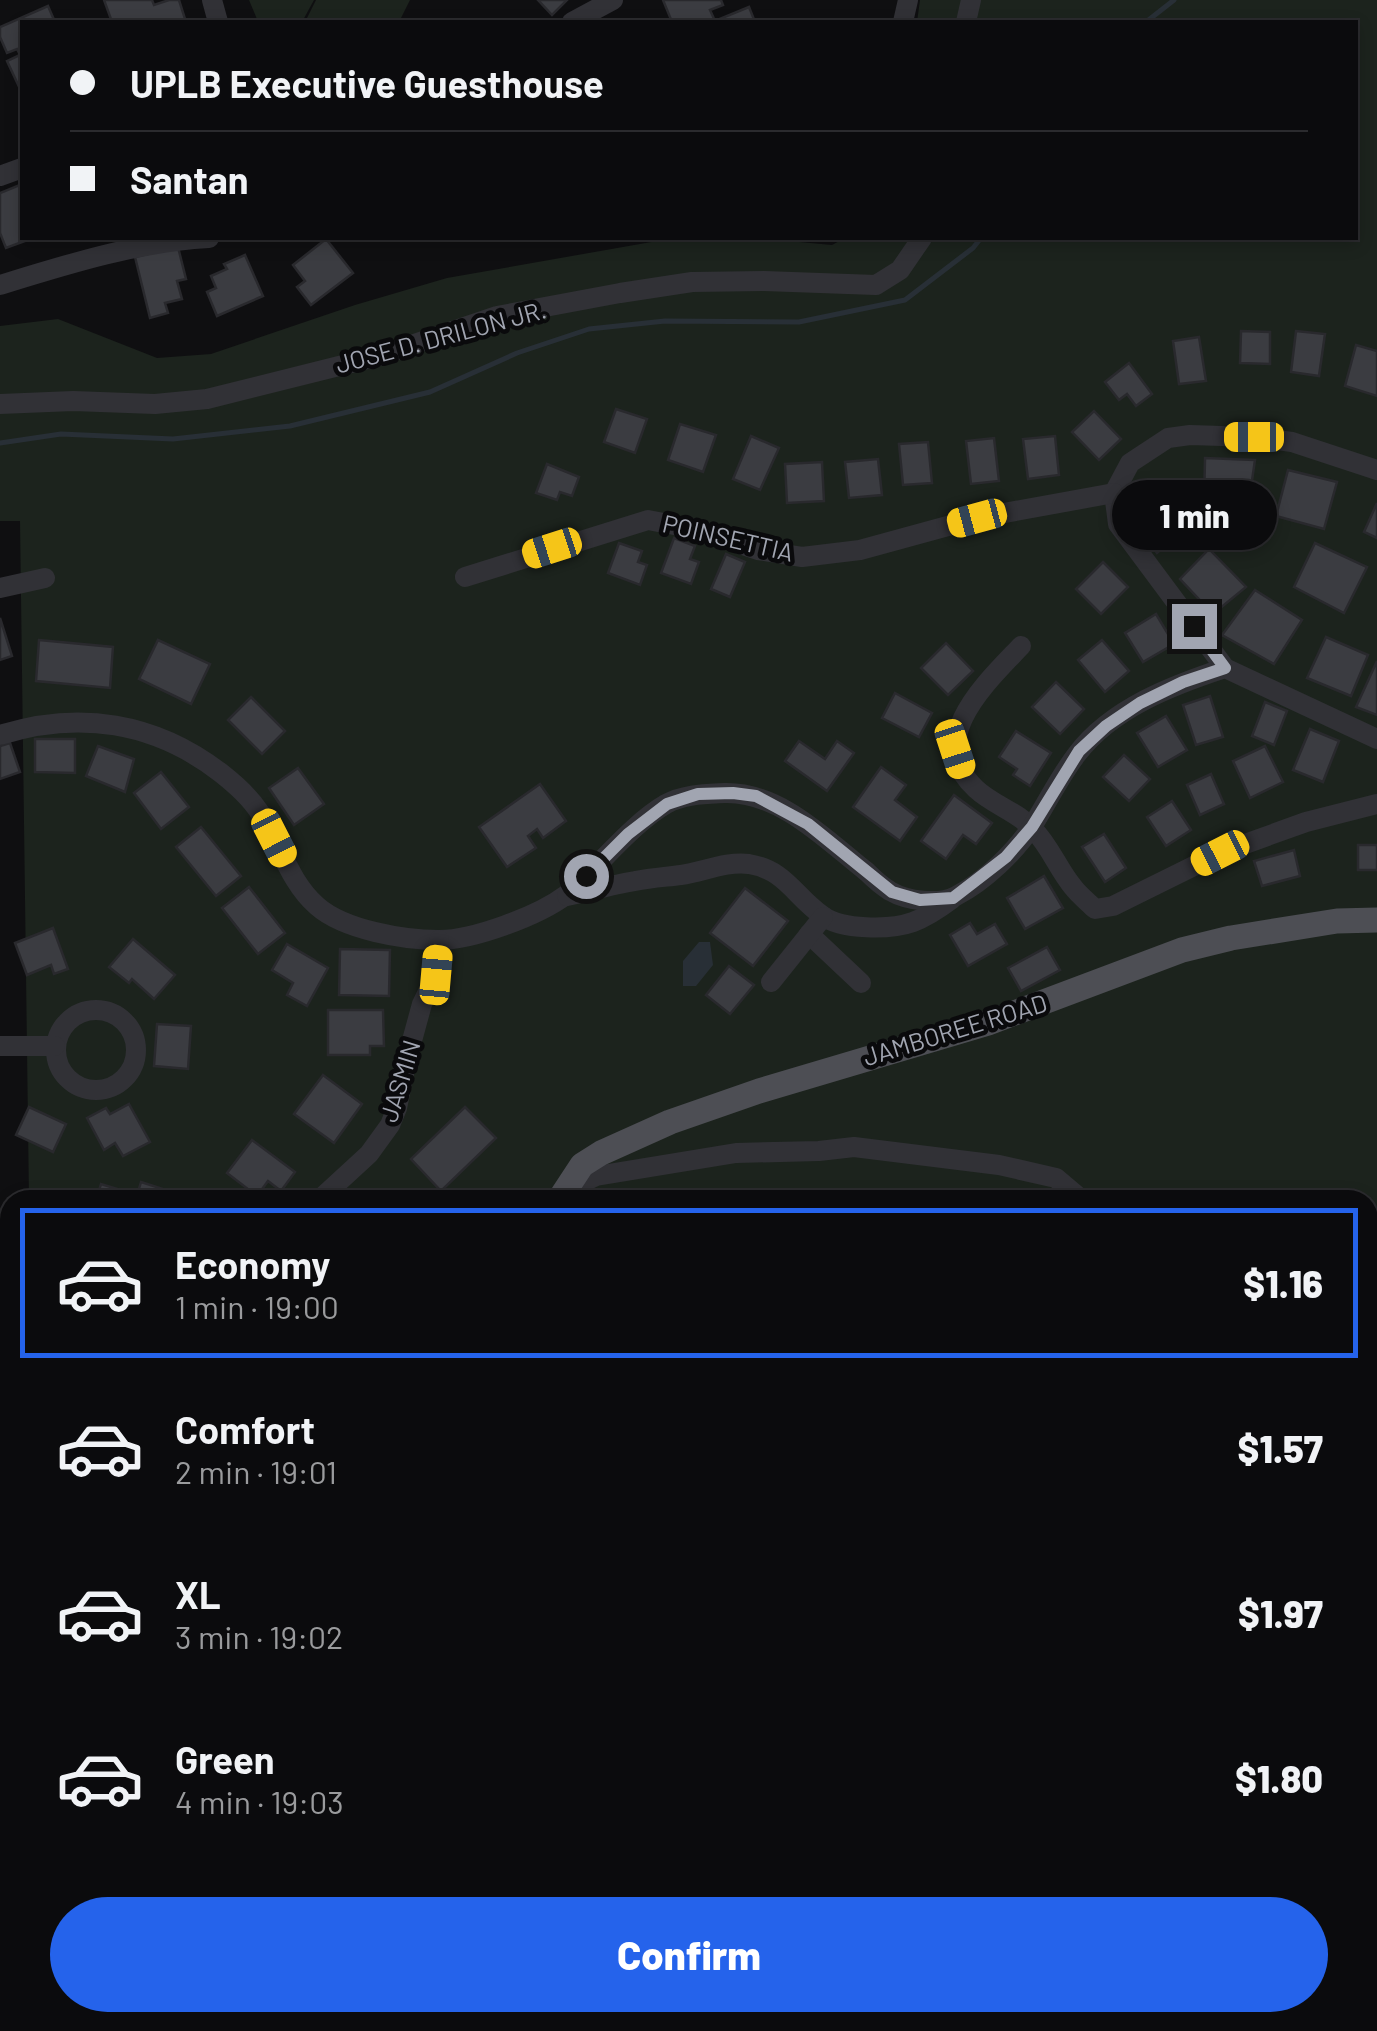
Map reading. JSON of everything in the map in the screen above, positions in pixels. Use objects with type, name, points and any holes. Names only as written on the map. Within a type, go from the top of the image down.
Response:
[{"type":"main road","name":"JAMBOREE ROAD","points":[[566,1190],[582,1165],[601,1152],[670,1122],[778,1085],[988,1024],[1182,950],[1337,921],[1377,920]]},
{"type":"street","points":[[576,20],[613,0]]},
{"type":"street","points":[[0,286],[62,266],[178,240]]},
{"type":"street","name":"JOSE D. DRILON JR.","points":[[0,404],[155,404],[207,399],[380,356],[498,316],[692,282],[876,285],[900,270],[921,240]]},
{"type":"street","points":[[1377,470],[1292,442],[1190,435],[1168,438],[1130,463],[1114,494],[1118,524],[1225,668],[1377,739]]},
{"type":"street","name":"POINSETTIA","points":[[465,577],[648,520],[695,529],[758,550],[802,557],[860,550],[977,518],[1114,494]]},
{"type":"street","points":[[0,588],[46,578]]},
{"type":"street","points":[[1021,646],[976,694],[958,728],[955,749],[962,771],[974,788],[1032,827],[1073,887],[1095,909],[1113,906],[1220,853],[1306,822],[1377,804]]},
{"type":"street","points":[[0,735],[60,722],[96,723],[131,728],[179,744],[242,790],[258,810],[293,876],[316,906],[343,922],[372,932],[439,940],[495,930],[565,896],[638,880],[746,864],[782,876],[823,917],[838,924],[874,927],[910,924],[937,910],[1006,857],[1032,827],[1079,751],[1106,726],[1140,703],[1183,682],[1225,668]]},
{"type":"street","points":[[565,896],[628,834],[667,804],[698,794],[733,793],[756,796],[808,824],[892,892],[920,900],[953,898]]},
{"type":"street","points":[[771,982],[823,917]]},
{"type":"street","points":[[809,934],[861,983]]},
{"type":"street","name":"JASMIN","points":[[330,1190],[368,1154],[397,1108],[422,1004],[436,975],[439,940]]},
{"type":"street","points":[[92,1009],[124,1020],[137,1051],[129,1073],[111,1088],[100,1090],[76,1086],[67,1078],[60,1069],[55,1046],[63,1025],[71,1017],[92,1009]]},
{"type":"street","points":[[0,1046],[55,1046]]},
{"type":"street","points":[[572,1190],[596,1176],[736,1153],[854,1147],[999,1165],[1056,1178],[1072,1190]]},
{"type":"shaded area","points":[[249,0],[314,0],[303,20],[257,19]]},
{"type":"shaded area","points":[[316,0],[410,0],[400,20],[306,20]]},
{"type":"shaded area","points":[[920,0],[1377,0],[1377,1190],[29,1190],[20,521],[0,521],[0,326],[58,319],[157,358],[211,354],[447,278],[672,240],[778,240],[832,245],[841,240],[1358,240],[1358,20],[917,20]]},
{"type":"shaded area","points":[[699,942],[710,942],[713,965],[696,986],[683,986],[683,961]]},
{"type":"building","points":[[104,0],[152,0],[154,5],[179,0],[185,20],[111,20]]},
{"type":"building","points":[[538,0],[567,0],[552,15]]},
{"type":"building","points":[[663,0],[721,0],[723,5],[710,10],[715,20],[671,20]]},
{"type":"building","points":[[48,6],[54,20],[20,20],[20,55],[17,49],[7,53],[0,27]]},
{"type":"building","points":[[749,7],[754,20],[717,20]]},
{"type":"building","points":[[20,55],[20,89],[7,61]]},
{"type":"building","points":[[20,185],[20,240],[28,240],[6,248],[0,233],[0,193]]},
{"type":"building","points":[[327,240],[353,273],[311,305],[297,287],[305,281],[293,265]]},
{"type":"building","points":[[178,247],[186,279],[177,281],[182,299],[165,303],[168,313],[150,318],[135,257]]},
{"type":"building","points":[[245,255],[263,296],[217,316],[207,292],[216,288],[211,276],[227,269],[224,264]]},
{"type":"building","points":[[1241,331],[1270,332],[1270,364],[1240,363]]},
{"type":"building","points":[[1296,331],[1325,334],[1319,376],[1291,372]]},
{"type":"building","points":[[1199,337],[1206,381],[1179,384],[1173,341]]},
{"type":"building","points":[[1356,345],[1377,351],[1377,396],[1345,386]]},
{"type":"building","points":[[1129,363],[1152,394],[1136,406],[1127,394],[1119,400],[1105,382]]},
{"type":"building","points":[[616,409],[647,419],[635,453],[604,442]]},
{"type":"building","points":[[1094,411],[1121,439],[1099,460],[1072,432]]},
{"type":"building","points":[[680,424],[716,435],[703,472],[668,460]]},
{"type":"building","points":[[751,436],[779,448],[760,490],[733,479]]},
{"type":"building","points":[[1055,436],[1059,475],[1028,479],[1023,439]]},
{"type":"building","points":[[994,438],[999,481],[971,484],[966,441]]},
{"type":"building","points":[[928,442],[932,483],[903,485],[899,444]]},
{"type":"building","points":[[1205,458],[1255,460],[1248,508],[1204,503]]},
{"type":"building","points":[[878,459],[882,495],[849,498],[845,462]]},
{"type":"building","points":[[822,462],[824,501],[787,503],[785,464]]},
{"type":"building","points":[[547,464],[579,477],[572,496],[560,492],[557,500],[536,493]]},
{"type":"building","points":[[1288,470],[1337,482],[1324,529],[1276,516]]},
{"type":"building","points":[[1164,490],[1194,520],[1157,553],[1131,520]]},
{"type":"building","points":[[1377,503],[1377,538],[1364,532]]},
{"type":"building","points":[[674,538],[695,546],[690,559],[699,562],[691,584],[661,573]]},
{"type":"building","points":[[619,543],[642,551],[638,562],[647,565],[640,585],[608,573]]},
{"type":"building","points":[[1315,543],[1367,567],[1344,613],[1294,587]]},
{"type":"building","points":[[1209,549],[1246,587],[1213,614],[1180,579]]},
{"type":"building","points":[[726,554],[745,562],[730,597],[711,589]]},
{"type":"building","points":[[1103,562],[1128,587],[1101,614],[1076,589]]},
{"type":"building","points":[[1255,590],[1302,620],[1274,664],[1222,635]]},
{"type":"building","points":[[1156,614],[1174,644],[1143,662],[1125,633]]},
{"type":"building","points":[[0,618],[12,656],[0,660]]},
{"type":"building","points":[[1326,637],[1368,655],[1351,696],[1307,678]]},
{"type":"building","points":[[39,640],[113,647],[110,688],[36,681]]},
{"type":"building","points":[[158,640],[210,664],[191,704],[139,679]]},
{"type":"building","points":[[1102,640],[1129,671],[1105,692],[1078,660]]},
{"type":"building","points":[[946,643],[973,671],[948,695],[921,668]]},
{"type":"building","points":[[1377,661],[1377,715],[1356,707]]},
{"type":"building","points":[[1056,682],[1084,709],[1060,734],[1032,707]]},
{"type":"building","points":[[895,693],[932,713],[919,737],[882,718]]},
{"type":"building","points":[[1210,696],[1223,737],[1196,745],[1183,705]]},
{"type":"building","points":[[251,697],[285,731],[262,754],[228,720]]},
{"type":"building","points":[[1265,702],[1287,711],[1274,745],[1252,736]]},
{"type":"building","points":[[1166,716],[1187,750],[1158,767],[1137,733]]},
{"type":"building","points":[[1310,729],[1339,741],[1323,782],[1293,770]]},
{"type":"building","points":[[1016,731],[1051,753],[1030,786],[1013,775],[1017,769],[999,757]]},
{"type":"building","points":[[35,739],[75,739],[75,773],[35,772]]},
{"type":"building","points":[[799,741],[825,759],[837,741],[854,753],[827,791],[785,761]]},
{"type":"building","points":[[10,743],[20,772],[0,779],[0,746]]},
{"type":"building","points":[[98,746],[134,759],[125,792],[86,776]]},
{"type":"building","points":[[1265,746],[1283,782],[1250,798],[1233,761]]},
{"type":"building","points":[[1124,755],[1150,779],[1129,801],[1103,777]]},
{"type":"building","points":[[881,767],[906,785],[895,800],[917,817],[900,841],[853,807]]},
{"type":"building","points":[[298,768],[324,804],[294,825],[269,788]]},
{"type":"building","points":[[161,772],[189,807],[161,829],[134,793]]},
{"type":"building","points":[[1211,774],[1224,804],[1200,815],[1187,785]]},
{"type":"building","points":[[540,784],[566,821],[543,838],[537,829],[528,836],[536,848],[507,867],[479,827]]},
{"type":"building","points":[[954,795],[992,823],[976,844],[963,835],[946,859],[921,841]]},
{"type":"building","points":[[1172,801],[1191,830],[1166,846],[1147,817]]},
{"type":"building","points":[[201,827],[241,876],[216,896],[176,847]]},
{"type":"building","points":[[1104,834],[1126,868],[1105,882],[1082,847]]},
{"type":"building","points":[[1358,845],[1377,845],[1377,870],[1358,870]]},
{"type":"building","points":[[1294,850],[1300,876],[1262,886],[1254,861]]},
{"type":"building","points":[[1044,876],[1063,908],[1025,929],[1007,898]]},
{"type":"building","points":[[249,887],[285,933],[258,954],[222,908]]},
{"type":"building","points":[[745,888],[788,921],[753,966],[710,933]]},
{"type":"building","points":[[970,923],[977,934],[995,924],[1007,944],[968,966],[950,935]]},
{"type":"building","points":[[53,928],[68,969],[54,974],[51,965],[27,975],[15,943]]},
{"type":"building","points":[[133,939],[175,975],[154,999],[132,979],[129,983],[109,967]]},
{"type":"building","points":[[287,944],[328,968],[307,1006],[287,995],[293,983],[272,970]]},
{"type":"building","points":[[1047,947],[1060,970],[1021,991],[1008,968]]},
{"type":"building","points":[[340,949],[390,950],[389,996],[339,995]]},
{"type":"building","points":[[729,966],[754,985],[730,1014],[706,995]]},
{"type":"building","points":[[328,1010],[383,1010],[384,1046],[370,1046],[370,1055],[328,1055]]},
{"type":"building","points":[[157,1024],[191,1026],[188,1069],[154,1066]]},
{"type":"building","points":[[323,1075],[362,1104],[334,1143],[294,1114]]},
{"type":"building","points":[[129,1104],[150,1142],[123,1156],[115,1143],[104,1150],[87,1118],[106,1108],[110,1114]]},
{"type":"building","points":[[29,1107],[66,1124],[53,1152],[16,1135]]},
{"type":"building","points":[[465,1107],[496,1138],[442,1190],[411,1159]]},
{"type":"building","points":[[252,1140],[295,1172],[282,1190],[268,1181],[261,1190],[249,1190],[227,1173]]},
{"type":"building","points":[[141,1182],[163,1189],[163,1190],[139,1190]]},
{"type":"building","points":[[101,1184],[121,1190],[99,1190]]},
{"type":"waterway","points":[[1149,20],[1174,0]]},
{"type":"waterway","points":[[0,443],[61,434],[173,439],[290,426],[430,392],[517,353],[589,329],[665,321],[799,322],[905,300],[979,240]]},
{"type":"route","points":[[586,876],[628,834],[667,804],[698,794],[733,793],[756,796],[808,824],[892,892],[920,900],[953,898],[1006,857],[1032,827],[1079,751],[1106,726],[1140,703],[1183,682],[1225,668],[1194,626]]}]
